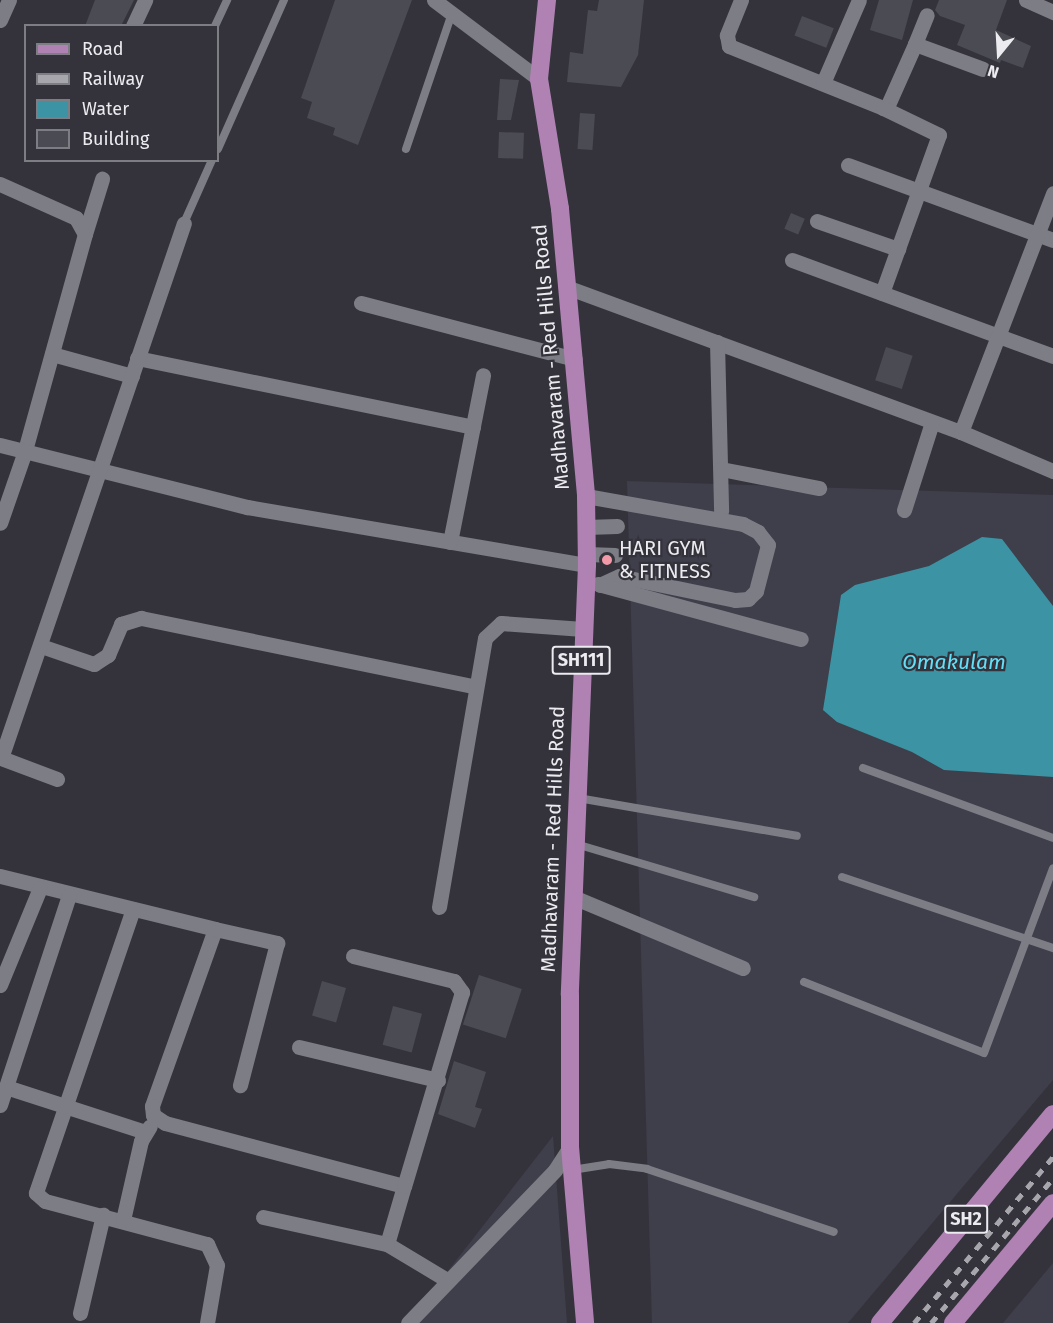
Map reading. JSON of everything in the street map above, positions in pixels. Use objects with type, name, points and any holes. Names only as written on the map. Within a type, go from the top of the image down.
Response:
[{"type":"main road","name":"Madhavaram - Red Hills Road","points":[[547,0],[539,79],[569,288],[590,571],[583,628],[574,843],[570,1147],[585,1323]]},
{"type":"main road","name":"SH2","points":[[880,1323],[1053,1114]]},
{"type":"main road","points":[[952,1323],[1053,1203]]},
{"type":"street","points":[[0,20],[9,0]]},
{"type":"street","points":[[134,24],[145,0]]},
{"type":"street","points":[[434,0],[539,79]]},
{"type":"street","points":[[741,0],[727,35],[729,46],[883,108],[939,135],[882,293]]},
{"type":"street","points":[[823,83],[859,0]]},
{"type":"street","points":[[1026,0],[1053,12]]},
{"type":"street","points":[[883,108],[888,104],[927,15]]},
{"type":"street","points":[[915,44],[983,69]]},
{"type":"street","points":[[848,165],[1053,240]]},
{"type":"street","points":[[0,523],[25,451],[102,179]]},
{"type":"street","points":[[0,184],[76,218],[85,234]]},
{"type":"street","points":[[961,432],[1053,193]]},
{"type":"street","points":[[817,221],[898,249]]},
{"type":"street","points":[[57,779],[1,760],[102,472],[137,358],[184,223]]},
{"type":"street","points":[[792,260],[1053,356]]},
{"type":"street","points":[[569,288],[961,432],[1053,471]]},
{"type":"street","points":[[361,303],[575,359]]},
{"type":"street","points":[[717,342],[721,511]]},
{"type":"street","points":[[52,354],[132,376]]},
{"type":"street","points":[[137,358],[473,427]]},
{"type":"street","points":[[450,542],[483,375]]},
{"type":"street","points":[[904,510],[932,422]]},
{"type":"street","points":[[0,445],[256,509],[450,542],[735,600],[748,598],[756,591],[768,545],[758,532],[742,524],[586,496]]},
{"type":"street","points":[[720,469],[819,488]]},
{"type":"street","points":[[586,527],[617,526]]},
{"type":"street","points":[[590,571],[615,555]]},
{"type":"street","points":[[590,571],[801,639]]},
{"type":"street","points":[[41,646],[94,664],[108,655],[121,624],[141,618],[476,687]]},
{"type":"street","points":[[439,907],[485,638],[501,623],[583,628]]},
{"type":"street","points":[[0,876],[40,888],[277,943],[240,1084]]},
{"type":"street","points":[[0,985],[40,888]]},
{"type":"street","points":[[0,1105],[69,894]]},
{"type":"street","points":[[573,897],[743,968]]},
{"type":"street","points":[[133,909],[36,1193],[45,1201],[207,1244],[216,1265],[207,1323]]},
{"type":"street","points":[[157,1121],[152,1106],[215,929]]},
{"type":"street","points":[[353,956],[460,985],[460,1003],[387,1244]]},
{"type":"street","points":[[299,1047],[438,1080]]},
{"type":"street","points":[[6,1087],[145,1132]]},
{"type":"street","points":[[123,1220],[145,1132],[157,1121]]},
{"type":"street","points":[[157,1121],[404,1186]]},
{"type":"street","points":[[408,1323],[555,1170],[570,1147]]},
{"type":"street","points":[[80,1313],[103,1215]]},
{"type":"street","points":[[263,1217],[387,1244],[447,1280]]},
{"type":"lane","points":[[216,24],[227,0]]},
{"type":"lane","points":[[219,146],[284,0]]},
{"type":"lane","points":[[406,149],[452,14]]},
{"type":"lane","points":[[184,223],[211,162]]},
{"type":"lane","points":[[863,768],[1053,838]]},
{"type":"lane","points":[[576,798],[797,836]]},
{"type":"lane","points":[[574,843],[754,897]]},
{"type":"lane","points":[[804,982],[984,1053],[1029,938],[1053,868]]},
{"type":"lane","points":[[842,878],[1029,938],[1053,948]]},
{"type":"lane","points":[[572,1170],[609,1164],[647,1169],[834,1232]]},
{"type":"shaded area","points":[[627,481],[1053,495],[1053,1080],[848,1323],[652,1323]]},
{"type":"shaded area","points":[[553,1136],[567,1323],[406,1323],[447,1272]]},
{"type":"shaded area","points":[[1053,1263],[1053,1323],[1003,1323]]},
{"type":"water","name":"Omakulam","points":[[982,537],[1002,539],[1053,606],[1053,777],[944,770],[912,752],[837,722],[823,710],[841,595],[855,585],[929,566]]},
{"type":"building","points":[[95,0],[134,0],[122,24],[86,24]]},
{"type":"building","points":[[335,0],[412,0],[358,145],[333,135],[335,128],[307,118],[312,102],[301,98]]},
{"type":"building","points":[[599,0],[644,0],[638,55],[621,87],[567,82],[570,52],[583,54],[588,10],[597,11]]},
{"type":"building","points":[[879,0],[913,0],[902,40],[870,30]]},
{"type":"building","points":[[939,0],[1007,0],[996,30],[1031,46],[1023,68],[1001,60],[1000,63],[957,45],[965,25],[940,16],[935,10]]},
{"type":"building","points":[[802,16],[834,28],[826,48],[794,36]]},
{"type":"building","points":[[500,79],[519,80],[511,120],[497,120]]},
{"type":"building","points":[[580,113],[595,114],[592,150],[577,149]]},
{"type":"building","points":[[499,132],[524,133],[523,159],[498,158]]},
{"type":"building","points":[[791,213],[805,219],[798,235],[784,229]]},
{"type":"building","points":[[886,347],[913,356],[902,389],[875,380]]},
{"type":"building","points":[[479,975],[522,989],[506,1038],[463,1024]]},
{"type":"building","points":[[322,981],[346,988],[336,1022],[312,1016]]},
{"type":"building","points":[[393,1006],[422,1014],[412,1052],[383,1045]]},
{"type":"building","points":[[454,1061],[486,1072],[475,1107],[482,1109],[475,1128],[438,1114]]},
{"type":"railway","points":[[914,1323],[1053,1157]]},
{"type":"railway","points":[[931,1323],[1053,1178]]},
{"type":"place","name":"HARI GYM & FITNESS","points":[[607,560]]}]
